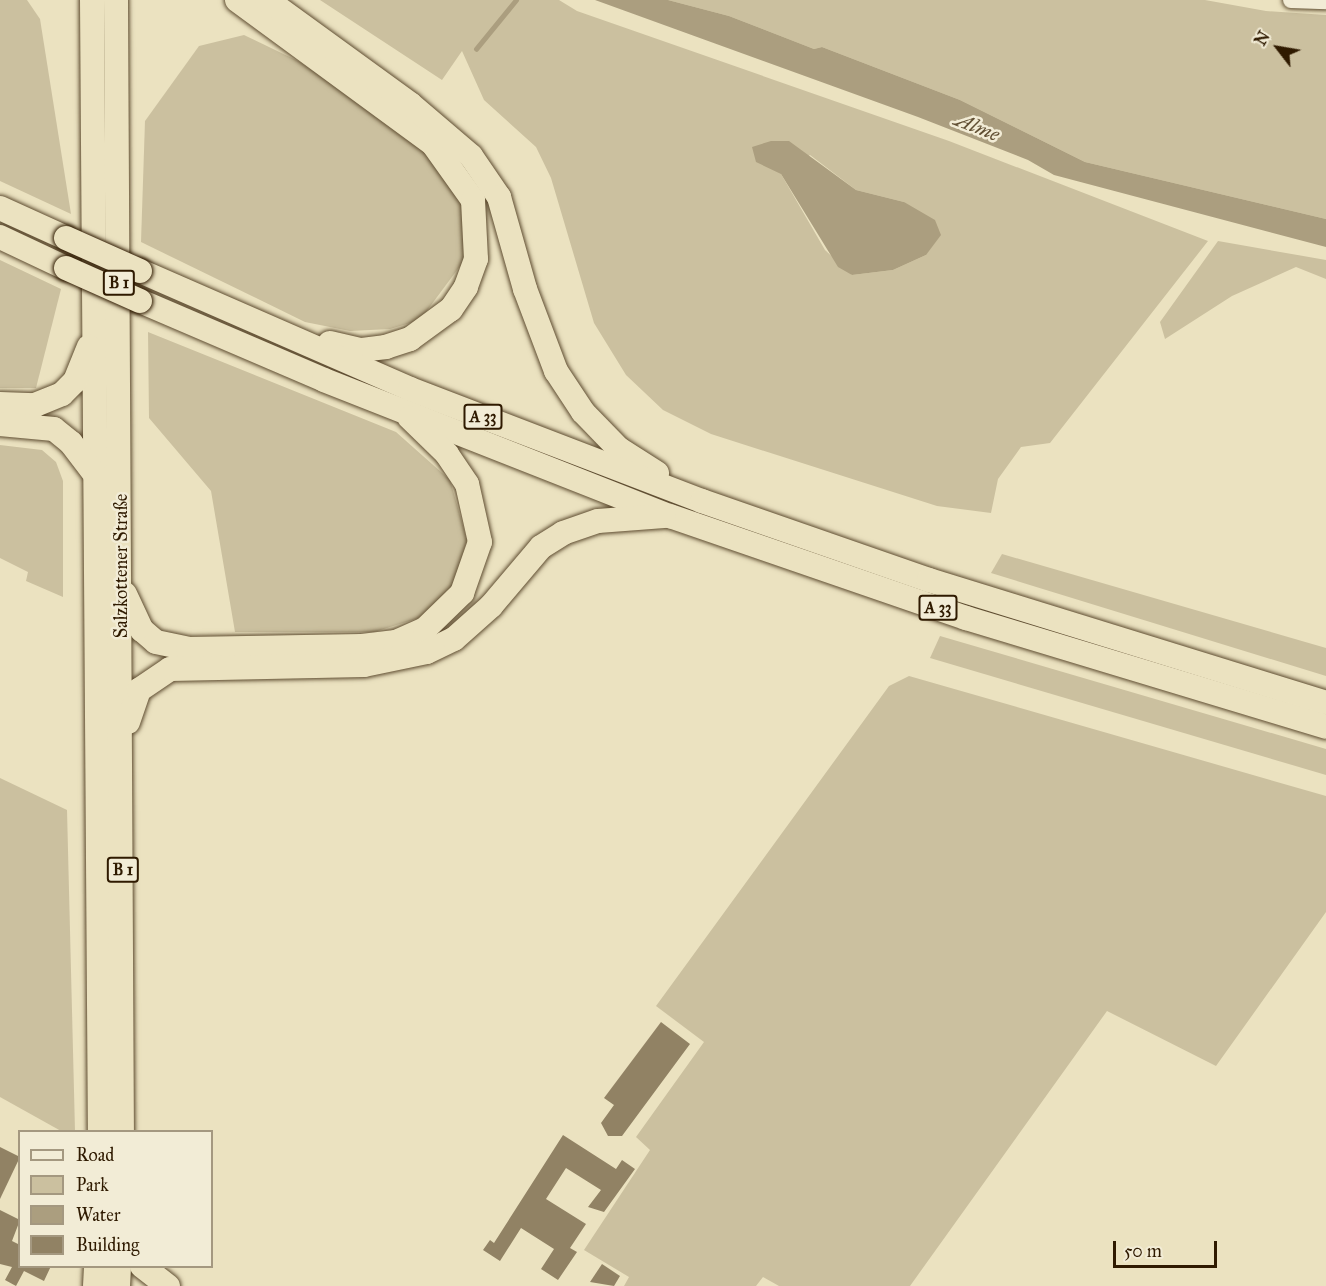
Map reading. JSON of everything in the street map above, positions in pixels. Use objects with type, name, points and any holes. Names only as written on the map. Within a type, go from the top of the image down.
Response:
[{"type":"highway","name":"Salzkottener Straße","points":[[92,0],[100,1130]]},
{"type":"highway","points":[[237,0],[433,144],[473,200],[477,240],[466,286],[456,302],[410,339],[360,350],[266,328]]},
{"type":"highway","points":[[267,0],[410,104],[471,156],[499,197],[538,329],[567,387],[619,449],[702,501]]},
{"type":"highway","name":"Salzkottener Straße","points":[[119,5],[122,1130]]},
{"type":"highway","name":"A 33","points":[[0,208],[266,328],[702,501],[929,580],[1326,703]]},
{"type":"highway","name":"A 33","points":[[0,237],[140,301],[402,410],[670,516],[966,618],[1326,727]]},
{"type":"highway","points":[[0,404],[35,405],[62,394],[75,381],[94,327]]},
{"type":"highway","points":[[121,583],[142,630],[169,647],[362,646],[396,642],[425,629],[462,593],[475,567],[480,542],[478,515],[467,484],[447,454],[402,410]]},
{"type":"highway","points":[[0,424],[54,429],[71,443],[97,477]]},
{"type":"highway","points":[[122,747],[140,690],[170,669],[364,665],[427,652],[469,626],[541,547],[563,533],[598,521],[670,516]]},
{"type":"highway","points":[[95,1286],[96,1268]]},
{"type":"highway","points":[[118,1286],[119,1268]]},
{"type":"highway","points":[[145,1268],[168,1286]]},
{"type":"street","points":[[1291,0],[1326,1]]},
{"type":"green space","points":[[0,0],[27,0],[40,19],[71,214],[0,181]]},
{"type":"green space","points":[[320,0],[559,0],[577,11],[949,141],[1208,241],[1050,443],[1021,447],[998,479],[991,513],[937,506],[711,434],[663,410],[626,375],[594,323],[551,178],[536,147],[484,100],[462,51],[442,80]],"holes":[[[810,155],[856,190],[904,202],[926,255],[893,270],[852,275],[825,250],[781,174]]]},
{"type":"green space","points":[[668,0],[1205,0],[1266,11],[1326,15],[1326,219],[1085,162],[960,100],[822,47],[814,49],[729,16]]},
{"type":"green space","points":[[244,35],[300,62],[413,138],[454,185],[465,214],[466,258],[420,320],[390,329],[350,331],[305,322],[141,242],[145,121],[199,46]]},
{"type":"green space","points":[[1218,241],[1326,260],[1326,279],[1296,267],[1232,296],[1165,339],[1160,322]]},
{"type":"green space","points":[[0,260],[61,289],[36,388],[0,388]]},
{"type":"green space","points":[[148,332],[396,432],[450,480],[467,540],[453,586],[419,618],[374,632],[235,632],[211,491],[149,418]]},
{"type":"green space","points":[[0,445],[42,450],[56,462],[63,481],[63,597],[26,581],[28,572],[0,558]]},
{"type":"green space","points":[[1002,554],[1326,648],[1326,676],[991,573]]},
{"type":"green space","points":[[940,636],[1326,749],[1326,775],[930,658]]},
{"type":"green space","points":[[909,676],[1326,796],[1326,912],[1216,1066],[1107,1011],[910,1286],[779,1286],[763,1277],[756,1286],[624,1286],[629,1277],[584,1250],[650,1150],[636,1137],[704,1042],[656,1006],[889,686]]},
{"type":"green space","points":[[0,778],[67,810],[75,1130],[59,1130],[0,1097]]},
{"type":"water","name":"Alme","points":[[595,0],[668,0],[729,16],[814,49],[822,47],[960,100],[1085,162],[1326,219],[1326,247],[1054,175],[1028,160],[918,117]]},
{"type":"water","points":[[771,141],[789,141],[856,190],[904,202],[935,220],[941,235],[926,255],[893,270],[852,275],[838,267],[781,174],[756,162],[752,147]]},
{"type":"building","points":[[661,1022],[690,1044],[622,1136],[608,1136],[601,1123],[614,1105],[604,1098]]},
{"type":"building","points":[[563,1135],[616,1169],[622,1160],[635,1169],[604,1212],[588,1207],[601,1190],[566,1168],[546,1199],[586,1224],[570,1248],[577,1252],[558,1280],[541,1269],[554,1249],[521,1228],[500,1261],[483,1250],[490,1240],[494,1243]]},
{"type":"building","points":[[0,1147],[18,1156],[18,1161],[0,1199]]},
{"type":"building","points":[[0,1210],[18,1219],[12,1241],[18,1244],[18,1268],[50,1268],[44,1281],[24,1271],[16,1286],[5,1280],[12,1267],[0,1264]]},
{"type":"building","points":[[602,1264],[620,1276],[614,1286],[590,1282]]},
{"type":"waterway","points":[[476,49],[516,0]]}]
